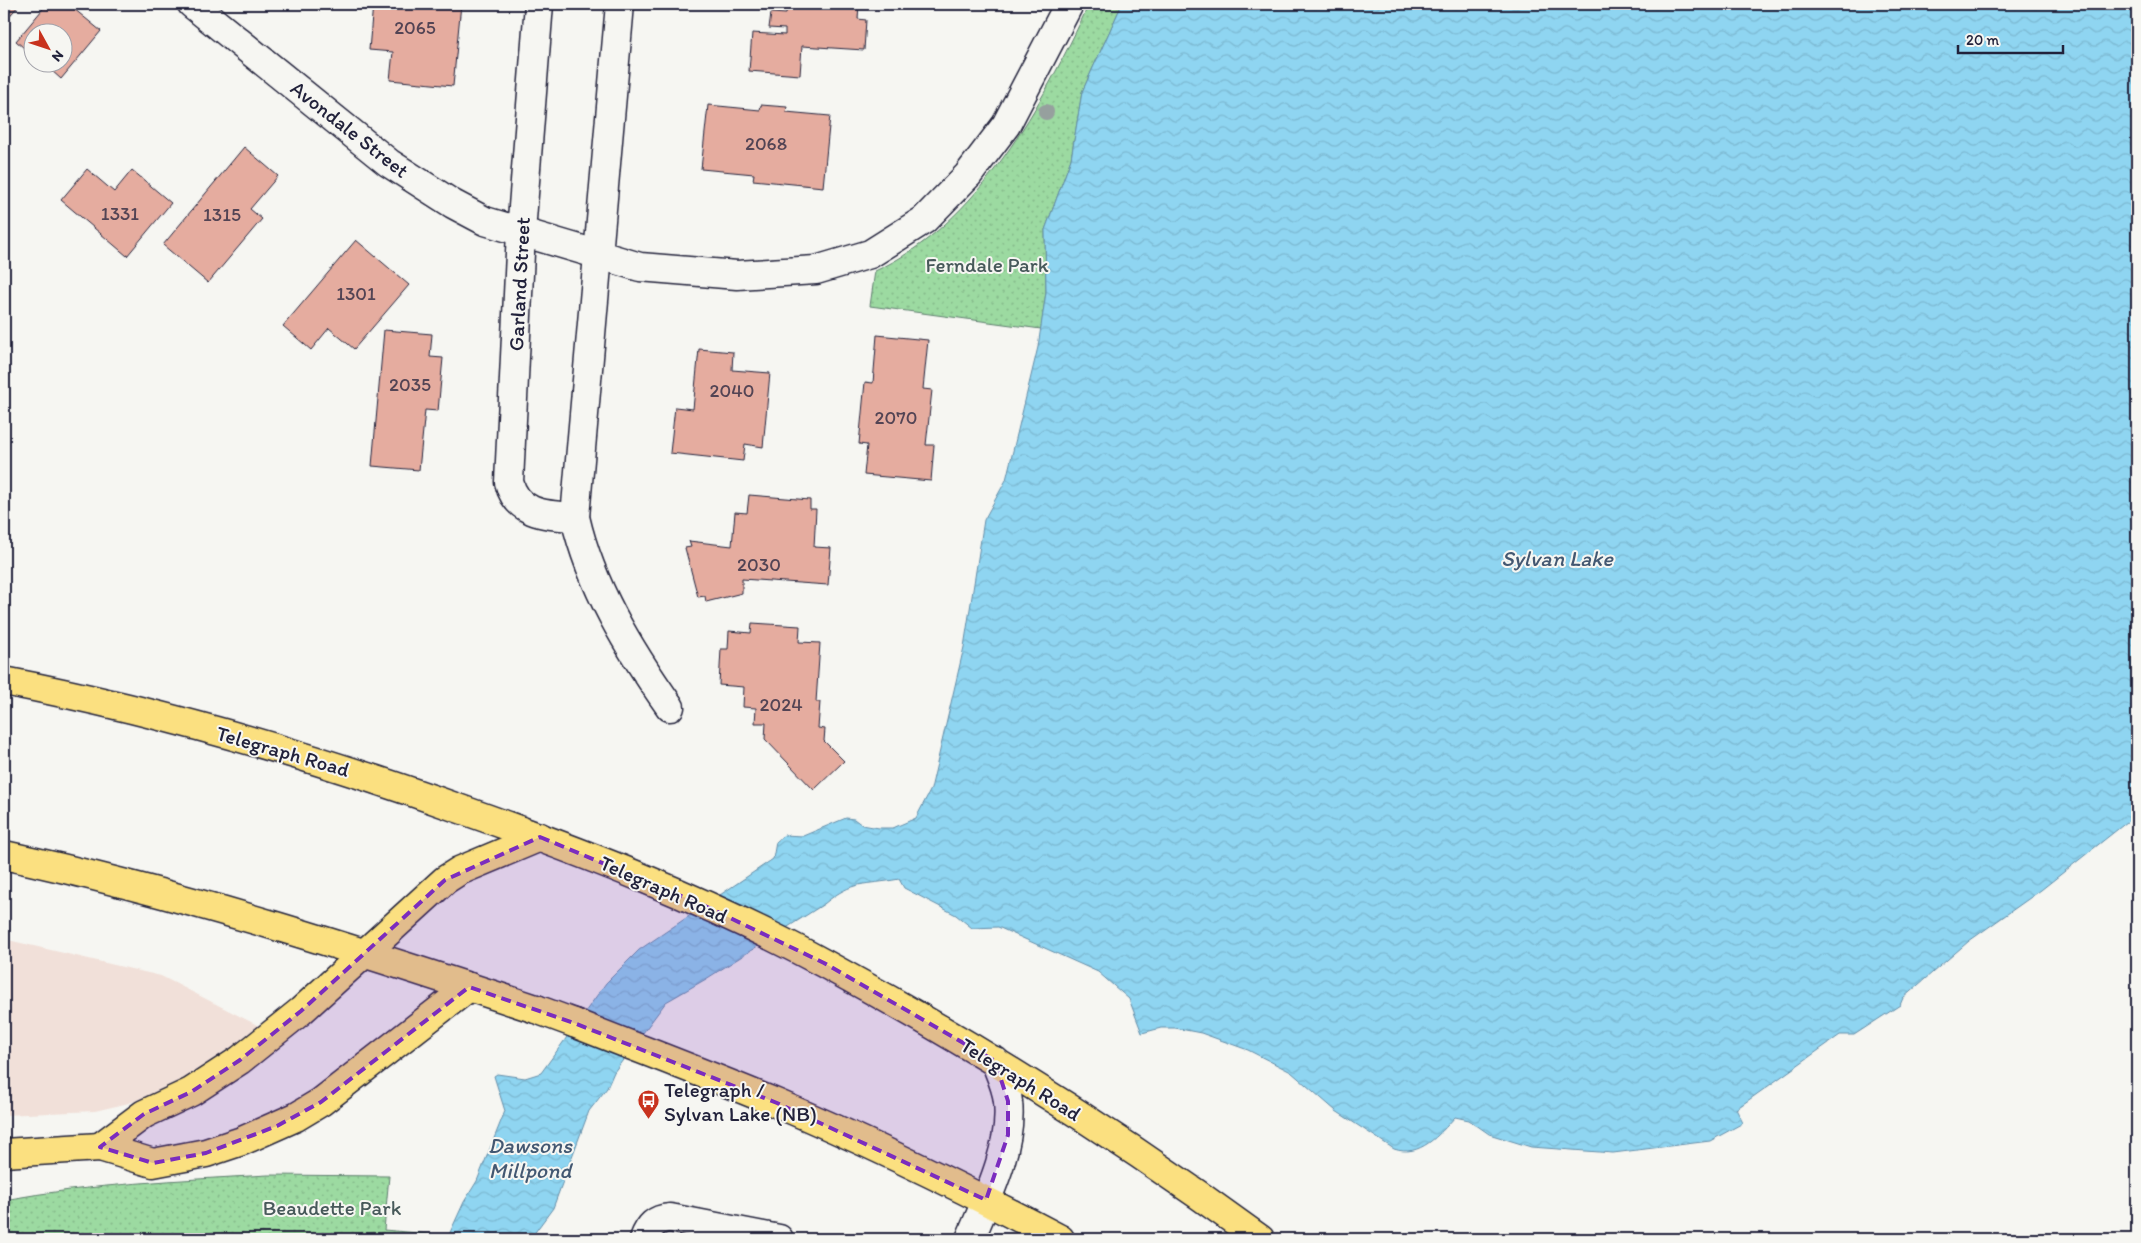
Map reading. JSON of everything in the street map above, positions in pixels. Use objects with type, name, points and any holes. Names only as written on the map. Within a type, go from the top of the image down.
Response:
[{"type":"main road","name":"Telegraph Road","points":[[4,681],[186,724],[361,773],[540,837],[703,905],[832,968],[995,1061],[1120,1141],[1260,1239]]},
{"type":"main road","points":[[100,1147],[144,1114],[191,1092],[240,1060],[301,1011],[445,880],[459,871],[540,837]]},
{"type":"main road","points":[[4,856],[169,894],[365,953],[536,1009],[777,1103],[857,1138],[986,1200],[1060,1239]]},
{"type":"main road","points":[[4,1153],[100,1147],[153,1163],[206,1153],[296,1117],[321,1102],[469,987]]},
{"type":"street","name":"Avondale Street","points":[[192,4],[389,163],[453,204],[485,221],[597,256],[640,267],[737,275],[816,270],[870,254],[924,220],[968,175],[1006,125],[1069,4]]},
{"type":"street","name":"Garland Street","points":[[539,4],[521,232],[509,482],[514,496],[529,510],[542,515],[575,517]]},
{"type":"street","points":[[620,4],[575,517],[586,555],[618,627],[643,669],[670,708]]},
{"type":"street","points":[[970,1239],[986,1200],[1008,1135],[1008,1102],[995,1061]]},
{"type":"street","points":[[644,1239],[648,1229],[655,1222],[670,1218],[779,1239]]},
{"type":"highlighted area","points":[[540,837],[703,905],[824,963],[995,1061],[1008,1101],[1008,1135],[986,1200],[777,1103],[574,1023],[469,987],[321,1102],[277,1126],[206,1153],[153,1163],[100,1147],[144,1114],[191,1092],[240,1060],[301,1011],[445,880]]},
{"type":"shaded area","points":[[4,939],[161,976],[259,1026],[225,1054],[196,1073],[162,1091],[129,1103],[95,1111],[4,1115]]},
{"type":"green space","name":"Ferndale Park","points":[[1089,4],[1122,4],[1082,92],[1071,159],[1045,230],[1046,292],[1041,329],[870,306],[875,271],[912,250],[946,223],[976,192],[1004,157],[1051,81]]},
{"type":"green space","name":"Beaudette Park","points":[[268,1175],[389,1176],[384,1230],[486,1239],[4,1239],[4,1200],[103,1186]]},
{"type":"water","name":"Sylvan Lake","points":[[1122,4],[2137,4],[2137,814],[2041,890],[1969,941],[1903,998],[1900,1005],[1854,1035],[1840,1035],[1736,1109],[1743,1123],[1710,1141],[1613,1153],[1531,1147],[1489,1134],[1469,1120],[1455,1117],[1436,1137],[1421,1148],[1403,1151],[1394,1149],[1336,1111],[1291,1072],[1248,1050],[1201,1033],[1175,1028],[1161,1028],[1142,1033],[1129,999],[1098,972],[998,927],[972,928],[956,915],[904,888],[899,879],[852,887],[834,896],[706,979],[666,1002],[614,1072],[607,1088],[589,1111],[553,1208],[530,1239],[447,1239],[464,1202],[477,1181],[505,1111],[494,1076],[497,1074],[525,1078],[541,1073],[606,983],[639,950],[773,859],[776,842],[784,835],[803,836],[846,818],[854,819],[862,825],[893,828],[916,818],[931,789],[964,647],[984,520],[1006,480],[1038,347],[1046,292],[1045,230],[1071,159],[1082,92]]},
{"type":"building","points":[[4,4],[20,4],[6,20],[4,18]]},
{"type":"building","points":[[47,4],[68,4],[101,31],[72,66],[72,22],[32,22]]},
{"type":"building","points":[[373,4],[461,4],[453,86],[390,80],[393,52],[369,50]]},
{"type":"building","points":[[787,4],[859,4],[858,19],[866,20],[864,50],[802,46],[800,75],[749,71],[752,33],[785,35],[785,29],[769,28],[771,13],[786,14]]},
{"type":"building","points":[[22,34],[22,46],[16,41]]},
{"type":"building","points":[[53,72],[67,72],[61,79]]},
{"type":"building","points":[[708,105],[760,110],[761,105],[787,107],[786,112],[830,116],[823,187],[753,180],[754,174],[701,169]]},
{"type":"building","points":[[244,147],[278,176],[250,209],[262,219],[208,283],[163,245]]},
{"type":"building","points":[[87,169],[114,192],[132,170],[171,203],[127,256],[61,200]]},
{"type":"building","points":[[356,240],[409,285],[354,349],[329,328],[311,350],[283,326]]},
{"type":"building","points":[[384,330],[432,334],[430,357],[443,358],[438,411],[425,410],[419,470],[372,466]]},
{"type":"building","points":[[877,335],[928,340],[923,389],[932,390],[926,445],[934,445],[931,481],[864,475],[867,445],[859,444],[865,382],[873,383]]},
{"type":"building","points":[[699,349],[733,352],[732,370],[770,373],[763,447],[745,444],[743,461],[670,453],[675,407],[693,409]]},
{"type":"building","points":[[749,495],[810,500],[810,509],[816,509],[814,547],[831,548],[828,585],[742,579],[742,593],[706,602],[705,596],[698,597],[685,548],[691,547],[689,541],[732,546],[735,512],[747,513]]},
{"type":"building","points":[[752,623],[800,626],[799,642],[820,643],[816,702],[820,702],[818,728],[825,729],[824,741],[844,761],[814,790],[765,739],[766,723],[755,723],[756,708],[743,707],[744,687],[719,685],[721,649],[728,649],[729,631],[751,633]]},
{"type":"place","name":"Telegraph / Sylvan Lake (NB)","points":[[648,1120]]},
{"type":"water label","name":"Dawsons Millpond","points":[[530,1158]]}]
